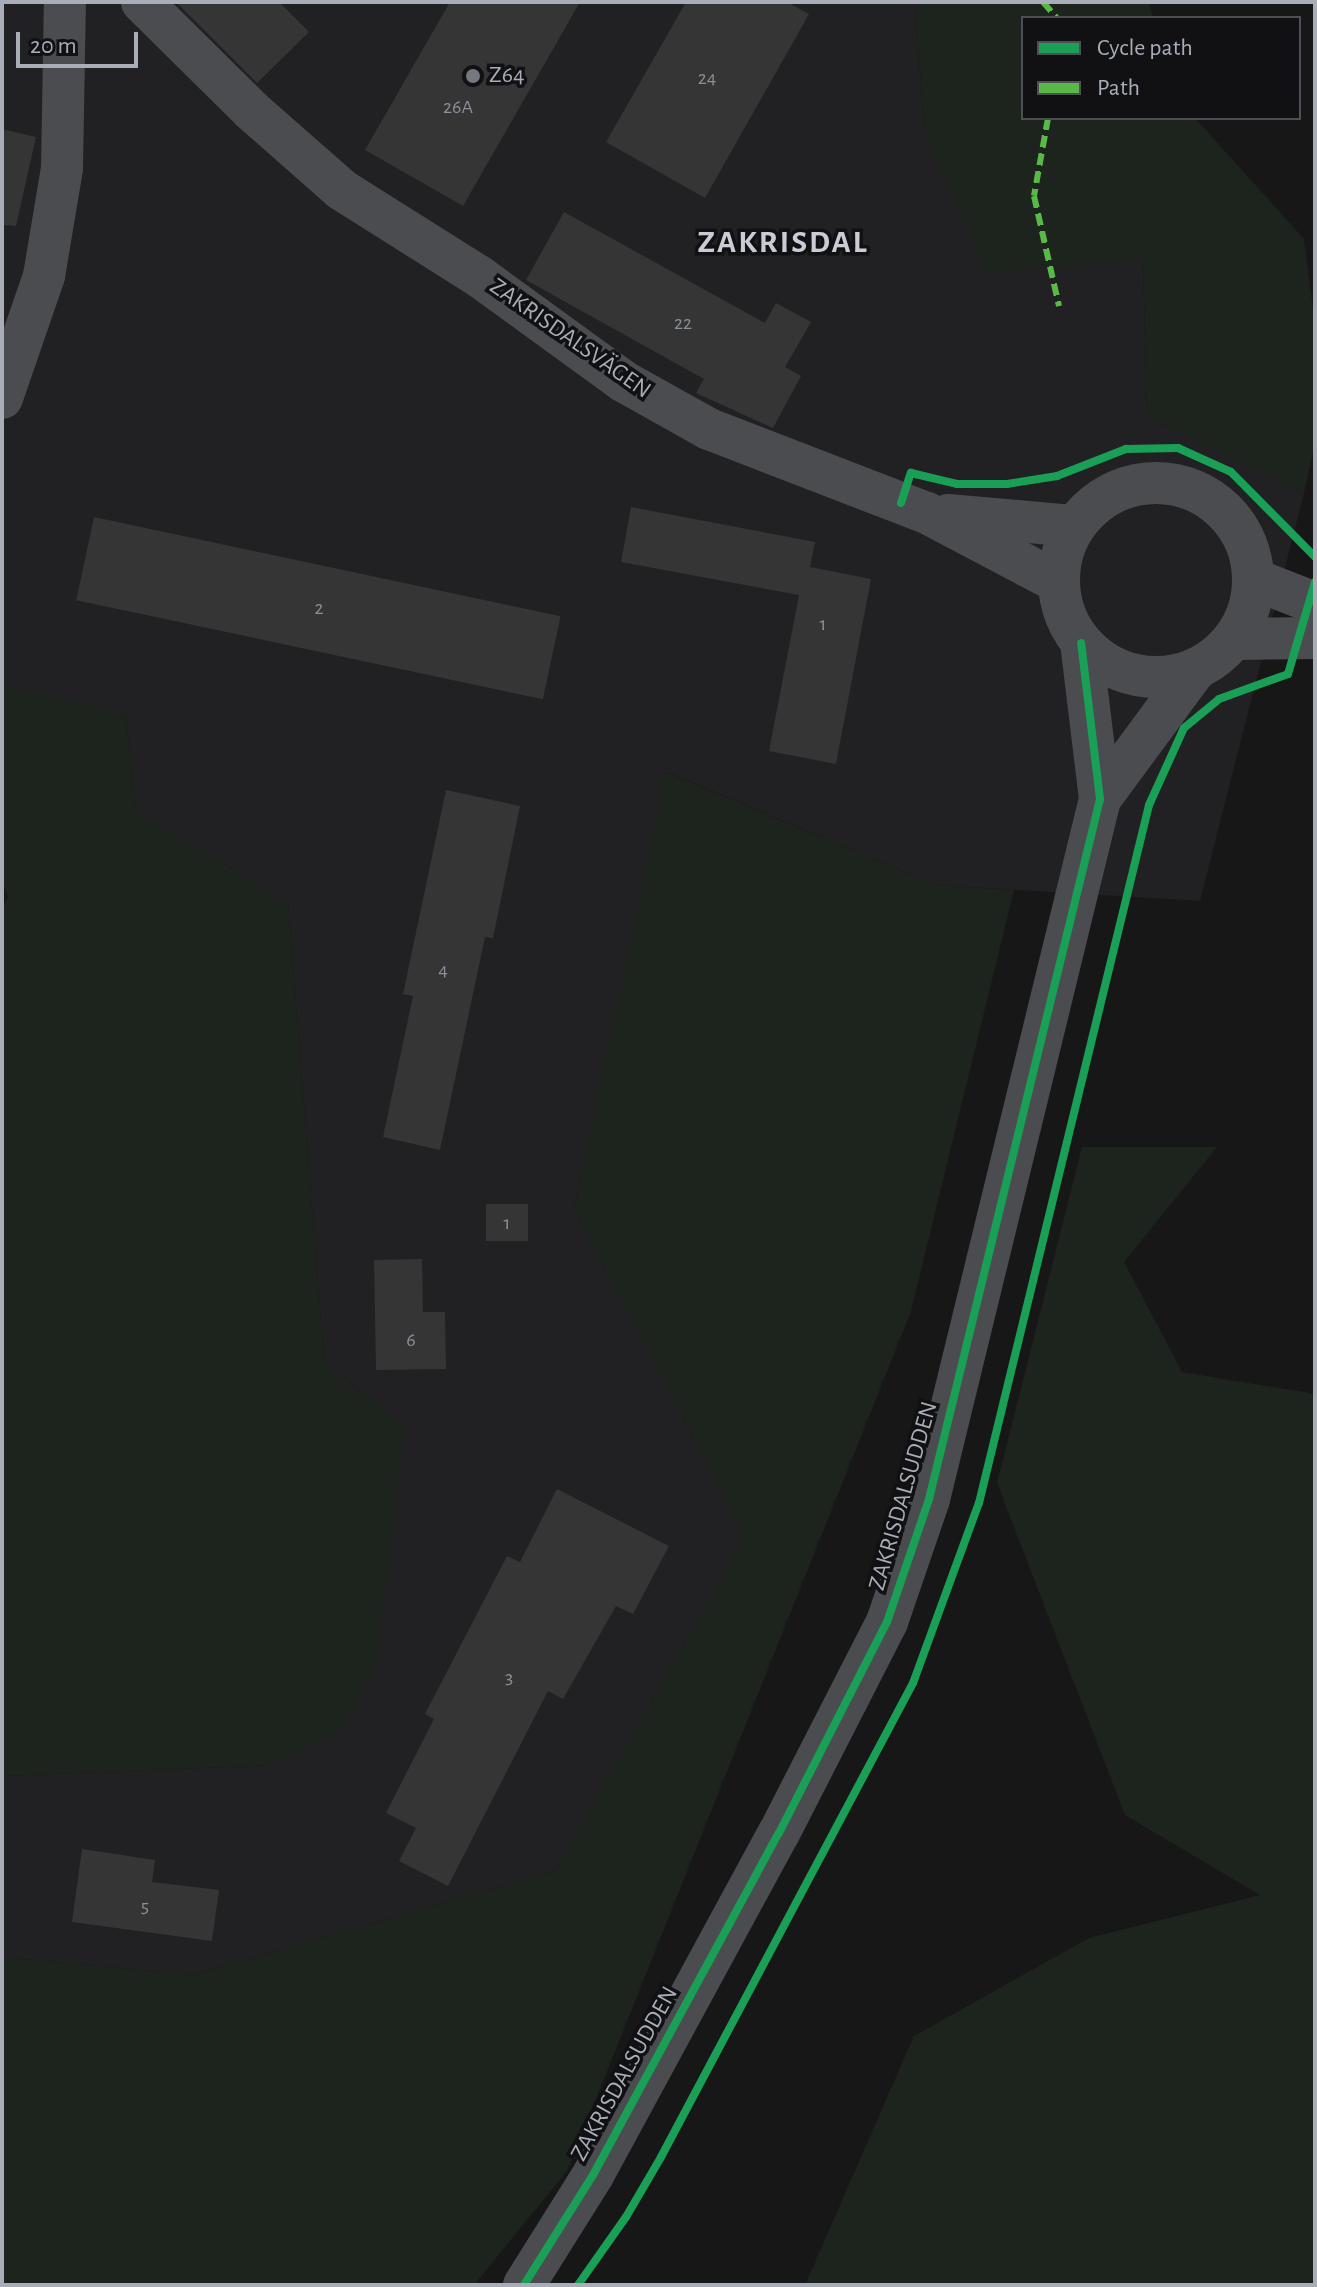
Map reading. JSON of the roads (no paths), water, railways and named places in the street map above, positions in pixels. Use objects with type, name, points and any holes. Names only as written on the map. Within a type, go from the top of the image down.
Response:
[{"type":"street","points":[[2,398],[44,276],[57,196],[65,94],[65,2]]},
{"type":"street","name":"ZAKRISDALSVÄGEN","points":[[142,2],[251,110],[342,190],[480,277],[623,381],[759,452],[927,513],[1058,582]]},
{"type":"street","points":[[1170,484],[1197,492],[1229,517],[1249,552],[1253,579],[1251,600],[1234,639],[1196,669],[1165,677],[1134,675],[1105,664],[1081,643],[1064,615],[1058,582],[1060,562],[1075,526],[1094,505],[1117,491],[1170,484]]},
{"type":"street","points":[[927,513],[1075,526]]},
{"type":"street","points":[[1253,579],[1315,603]]},
{"type":"street","points":[[1234,639],[1315,638]]},
{"type":"street","name":"ZAKRISDALSUDDEN","points":[[524,2285],[593,2175],[887,1622],[929,1499],[1100,799],[1081,643]]},
{"type":"street","name":"ZAKRISDALSUDDEN","points":[[1100,799],[1196,669]]},
{"type":"place","name":"Z64","points":[[473,76]]},
{"type":"district","name":"ZAKRISDAL","points":[[783,242]]}]
